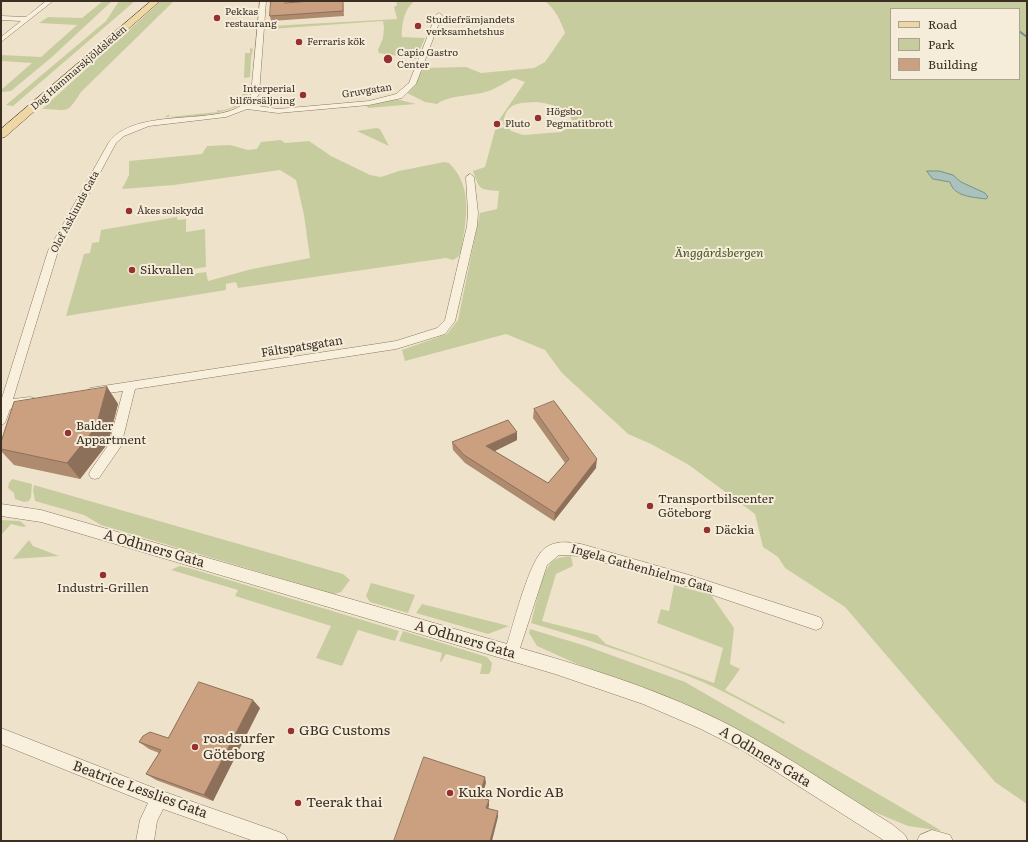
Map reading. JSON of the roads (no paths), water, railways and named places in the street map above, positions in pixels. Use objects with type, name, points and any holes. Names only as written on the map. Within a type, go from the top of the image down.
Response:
[{"type":"main road","name":"Dag Hammarskjöldsleden","points":[[3,121],[142,1]]},
{"type":"main road","name":"Dag Hammarskjöldsleden","points":[[1,136],[156,1]]},
{"type":"street","points":[[1,40],[50,1]]},
{"type":"street","points":[[247,107],[253,100],[255,94],[263,1]]},
{"type":"street","name":"Gruvgatan","points":[[247,107],[264,111],[294,110],[368,103],[399,96],[412,84],[439,15]]},
{"type":"street","points":[[1,18],[28,19]]},
{"type":"street","name":"Olof Asklunds Gata","points":[[1,420],[53,251],[115,139],[122,133],[138,126],[226,115],[247,107]]},
{"type":"street","name":"Fältspatsgatan","points":[[86,393],[396,345],[441,331],[450,321],[472,226],[473,213],[470,177]]},
{"type":"street","points":[[95,474],[115,446],[130,386]]},
{"type":"street","points":[[6,405],[39,400]]},
{"type":"street","name":"A Odhners Gata","points":[[1,510],[41,516],[590,677],[633,692],[727,733],[785,767],[887,831],[899,841]]},
{"type":"street","name":"Ingela Gathenhielms Gata","points":[[511,654],[541,562],[555,549],[565,548],[581,550],[689,581],[816,623]]},
{"type":"street","name":"Beatrice Lesslies Gata","points":[[1,736],[159,799],[279,841]]},
{"type":"street","points":[[145,841],[149,820],[159,799]]},
{"type":"street","points":[[926,841],[932,839],[944,841]]},
{"type":"water","points":[[927,171],[939,171],[953,175],[961,182],[985,193],[988,197],[986,199],[970,197],[955,191],[950,182],[933,179]]},
{"type":"waterway","points":[[1020,32],[1027,37]]},
{"type":"place","name":"Pekkas restaurang","points":[[217,18]]},
{"type":"place","name":"Studiefrämjandets verksamhetshus","points":[[418,26]]},
{"type":"place","name":"Ferraris kök","points":[[299,42]]},
{"type":"place","name":"Capio Gastro Center","points":[[388,59]]},
{"type":"place","name":"Interperial bilförsäljning","points":[[303,95]]},
{"type":"place","name":"Högsbo Pegmatitbrott","points":[[538,118]]},
{"type":"place","name":"Pluto","points":[[497,124]]},
{"type":"place","name":"Åkes solskydd","points":[[129,211]]},
{"type":"place","name":"Sikvallen","points":[[132,270]]},
{"type":"place","name":"Balder Appartment","points":[[68,433]]},
{"type":"place","name":"Transportbilscenter Göteborg","points":[[650,506]]},
{"type":"place","name":"Däckia","points":[[707,530]]},
{"type":"place","name":"Industri-Grillen","points":[[103,575]]},
{"type":"place","name":"GBG Customs","points":[[291,731]]},
{"type":"place","name":"roadsurfer Göteborg","points":[[195,747]]},
{"type":"place","name":"Kuka Nordic AB","points":[[450,793]]},
{"type":"place","name":"Teerak thai","points":[[298,803]]},
{"type":"park label","name":"Änggårdsbergen","points":[[719,253]]}]
